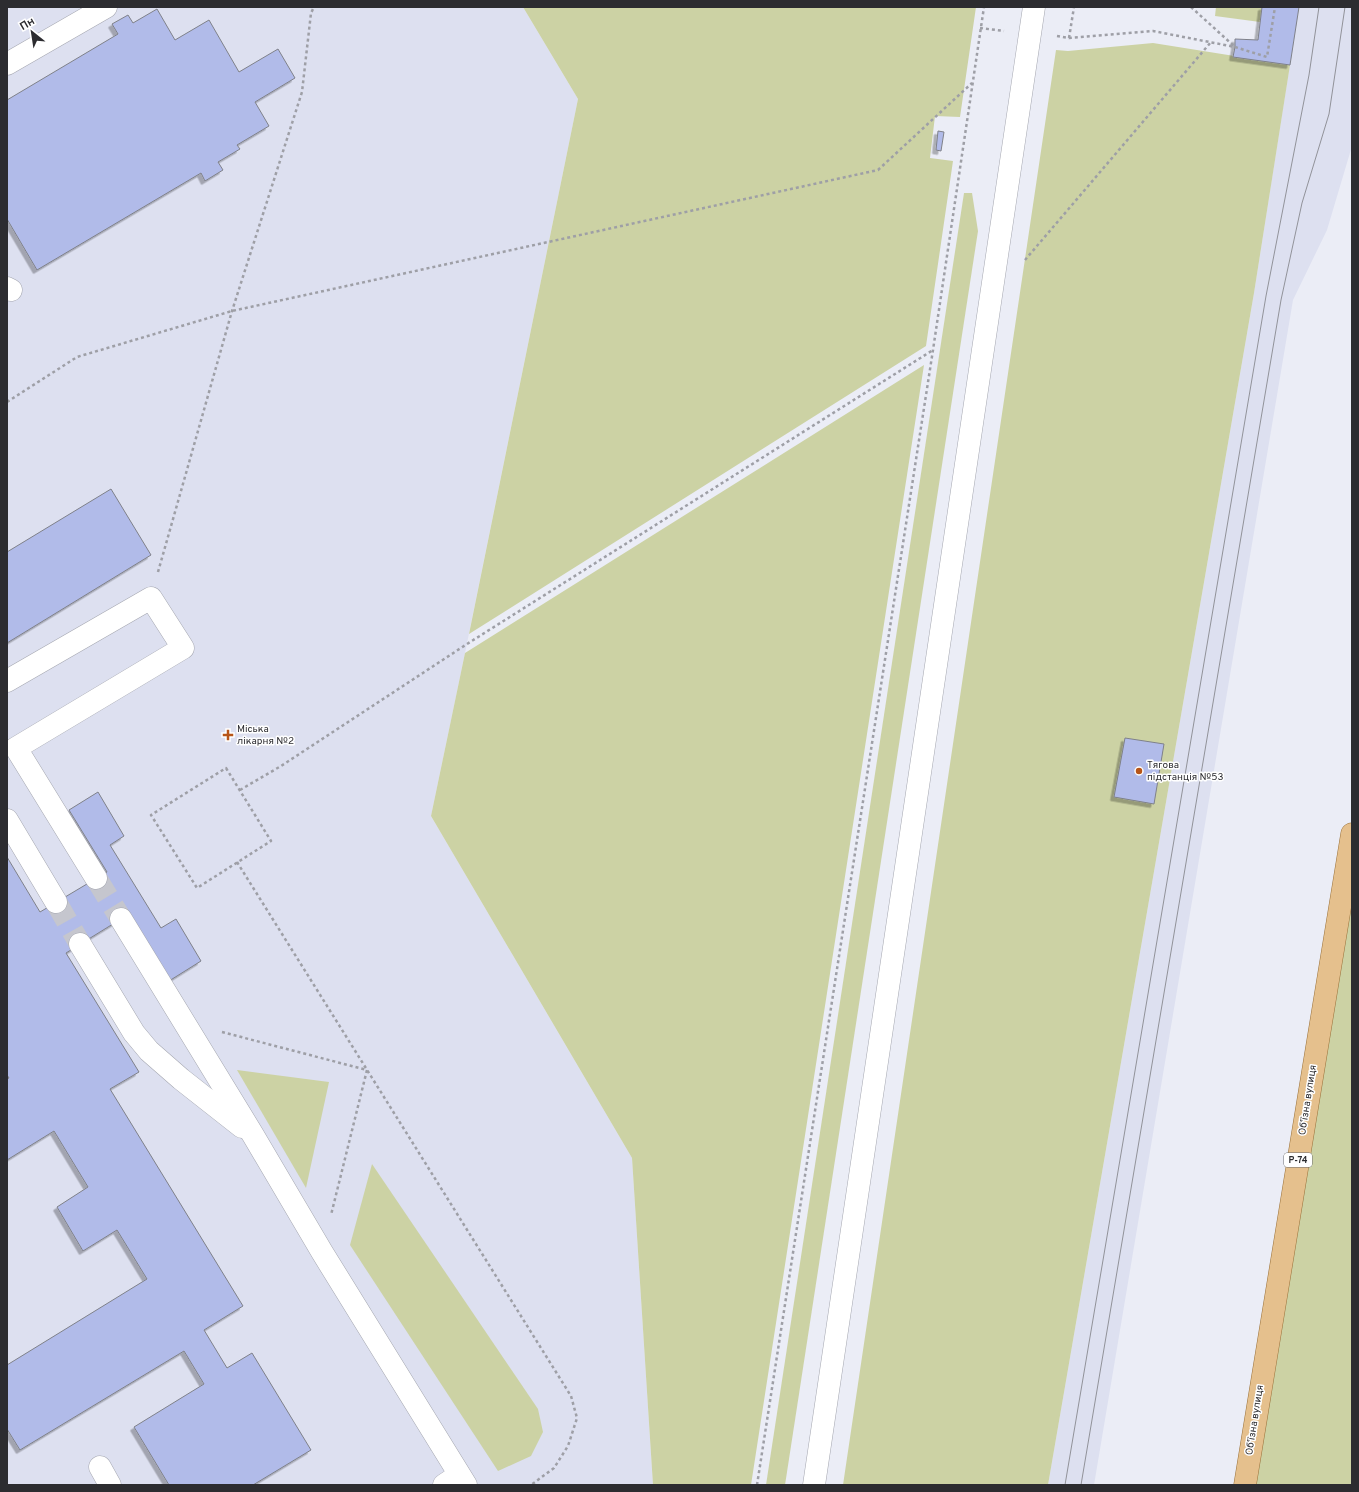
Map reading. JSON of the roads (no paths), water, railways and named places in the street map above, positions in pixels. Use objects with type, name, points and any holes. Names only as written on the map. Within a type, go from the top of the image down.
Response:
[{"type":"main road","name":"Обʼїзна вулиця","points":[[1245,1485],[1352,834]]},
{"type":"street","points":[[7,64],[106,7]]},
{"type":"street","points":[[814,1485],[1034,7]]},
{"type":"street","points":[[7,681],[151,598],[183,648],[16,748],[96,878]]},
{"type":"street","points":[[7,820],[56,902]]},
{"type":"street","points":[[121,919],[253,1135],[456,1482]]},
{"type":"street","points":[[80,944],[134,1033],[149,1051],[181,1079],[253,1135]]},
{"type":"tunnel","points":[[96,878],[121,919]]},
{"type":"tunnel","points":[[56,902],[80,944]]},
{"type":"tram line","points":[[1065,1485],[1266,296],[1309,75],[1319,7]]},
{"type":"tram line","points":[[1081,1485],[1281,300],[1302,203],[1329,114],[1345,7]]},
{"type":"place","name":"Міська лікарня №2","points":[[228,735]]},
{"type":"place","name":"Тягова підстанція №53","points":[[1139,771]]}]
